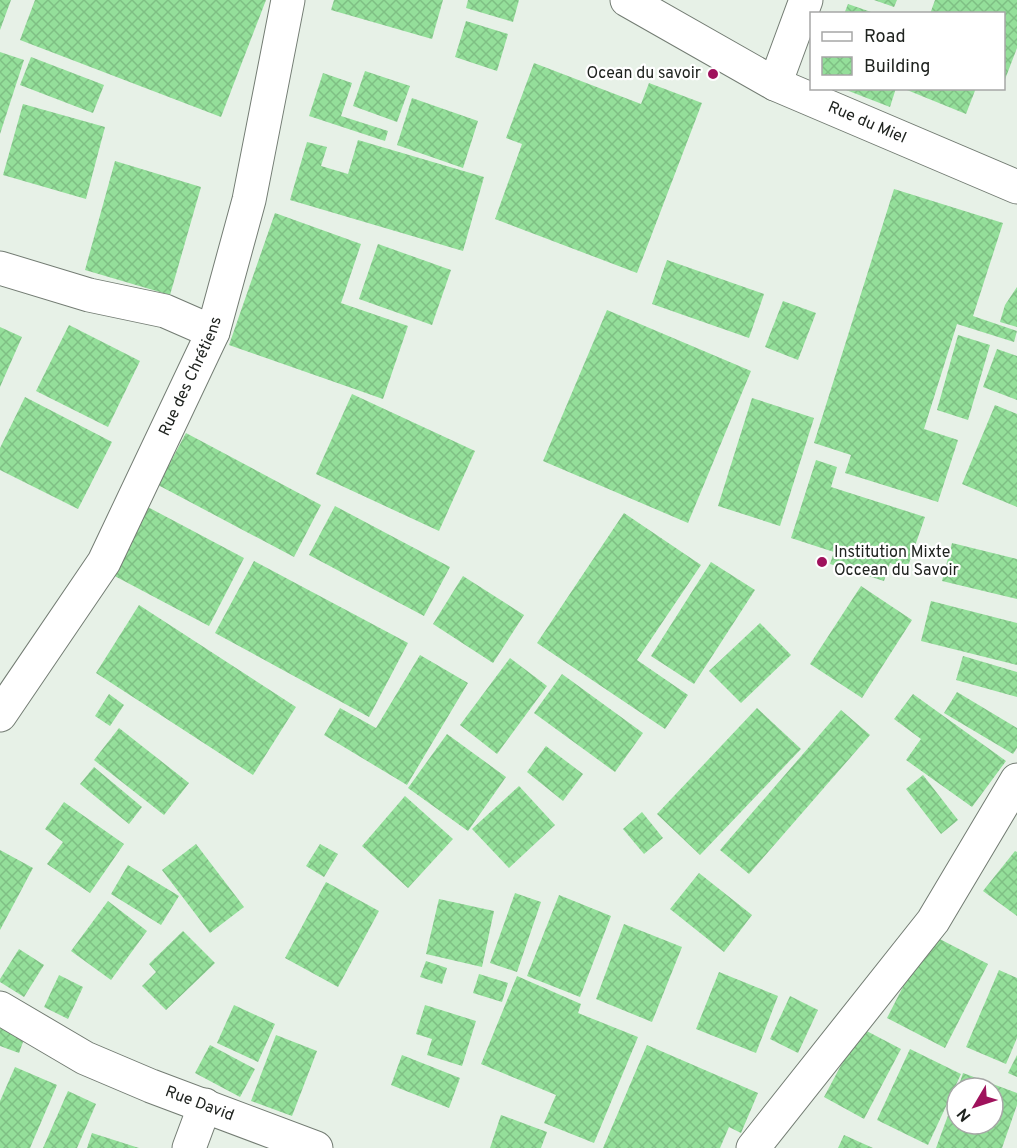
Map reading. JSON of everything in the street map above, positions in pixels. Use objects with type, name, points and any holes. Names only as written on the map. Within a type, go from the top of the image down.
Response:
[{"type":"street","name":"Rue des Chrétiens","points":[[0,715],[104,562],[213,332],[249,200],[288,0]]},
{"type":"street","name":"Rue du Miel","points":[[627,0],[775,84],[1017,187]]},
{"type":"street","points":[[775,84],[806,0]]},
{"type":"street","points":[[0,268],[89,295],[165,311],[213,332]]},
{"type":"street","points":[[753,1148],[933,921],[1017,780]]},
{"type":"street","name":"Rue David","points":[[0,1008],[85,1058],[316,1148]]},
{"type":"street","points":[[189,1148],[205,1105]]},
{"type":"building","points":[[0,0],[11,0],[0,30]]},
{"type":"building","points":[[35,0],[266,0],[221,117],[20,40]]},
{"type":"building","points":[[334,0],[443,0],[432,39],[331,10]]},
{"type":"building","points":[[468,0],[519,0],[513,22],[466,8]]},
{"type":"building","points":[[874,0],[897,0],[894,7]]},
{"type":"building","points":[[935,0],[1017,0],[1017,48],[1005,79],[1005,12],[931,12]]},
{"type":"building","points":[[848,4],[871,12],[845,12]]},
{"type":"building","points":[[466,21],[508,34],[497,71],[455,57]]},
{"type":"building","points":[[0,52],[24,60],[0,134]]},
{"type":"building","points":[[31,57],[104,85],[93,113],[20,85]]},
{"type":"building","points":[[534,63],[641,104],[649,83],[702,103],[637,273],[495,219],[522,144],[506,138]]},
{"type":"building","points":[[365,71],[410,86],[397,122],[353,106]]},
{"type":"building","points":[[323,73],[352,83],[341,116],[388,131],[385,141],[309,116]]},
{"type":"building","points":[[846,90],[895,90],[890,107]]},
{"type":"building","points":[[907,90],[975,90],[966,114]]},
{"type":"building","points":[[412,98],[478,121],[463,168],[397,145]]},
{"type":"building","points":[[23,104],[105,127],[86,199],[3,175]]},
{"type":"building","points":[[358,140],[484,177],[463,251],[290,200],[307,142],[327,147],[321,166],[348,174]]},
{"type":"building","points":[[115,161],[201,187],[170,295],[85,270]]},
{"type":"building","points":[[894,189],[1003,223],[973,316],[1017,331],[1014,342],[957,324],[924,429],[958,440],[938,502],[845,473],[851,455],[814,443]]},
{"type":"building","points":[[275,213],[361,244],[341,303],[408,326],[383,399],[229,345]]},
{"type":"building","points":[[378,244],[451,270],[432,325],[359,299]]},
{"type":"building","points":[[667,260],[764,294],[749,338],[652,304]]},
{"type":"building","points":[[1017,287],[1017,327],[1000,322],[1005,305]]},
{"type":"building","points":[[783,301],[816,313],[798,360],[765,347]]},
{"type":"building","points":[[607,310],[751,371],[688,523],[543,461]]},
{"type":"building","points":[[69,325],[140,361],[108,427],[36,391]]},
{"type":"building","points":[[0,327],[22,337],[0,387]]},
{"type":"building","points":[[958,335],[990,345],[968,420],[937,410]]},
{"type":"building","points":[[997,349],[1017,356],[1017,400],[983,387]]},
{"type":"building","points":[[352,394],[475,451],[439,531],[316,474]]},
{"type":"building","points":[[25,397],[112,442],[78,509],[0,470],[0,448]]},
{"type":"building","points":[[752,398],[814,418],[780,526],[718,506]]},
{"type":"building","points":[[995,405],[1017,414],[1017,507],[962,484]]},
{"type":"building","points":[[186,433],[321,505],[294,557],[158,485]]},
{"type":"building","points":[[816,460],[837,467],[831,487],[925,517],[907,569],[890,563],[884,581],[830,564],[834,552],[791,538]]},
{"type":"building","points":[[144,505],[244,558],[209,626],[109,573]]},
{"type":"building","points":[[335,506],[450,567],[424,616],[309,555]]},
{"type":"building","points":[[624,513],[701,565],[637,660],[688,695],[665,729],[537,643]]},
{"type":"building","points":[[952,543],[1017,559],[1017,599],[942,581]]},
{"type":"building","points":[[254,561],[408,643],[369,717],[215,633]]},
{"type":"building","points":[[711,562],[755,590],[694,684],[651,656]]},
{"type":"building","points":[[463,576],[524,615],[493,663],[433,624]]},
{"type":"building","points":[[861,586],[912,620],[862,698],[810,664]]},
{"type":"building","points":[[931,601],[1017,623],[1017,665],[921,641]]},
{"type":"building","points":[[139,605],[296,707],[253,775],[96,673]]},
{"type":"building","points":[[760,623],[791,655],[741,703],[709,671]]},
{"type":"building","points":[[420,655],[468,683],[407,785],[324,735],[340,708],[376,728]]},
{"type":"building","points":[[963,656],[1017,672],[1017,697],[956,680]]},
{"type":"building","points":[[510,658],[547,686],[497,754],[460,725]]},
{"type":"building","points":[[562,674],[643,733],[615,772],[534,713]]},
{"type":"building","points":[[957,692],[1017,728],[1017,748],[1013,754],[944,713]]},
{"type":"building","points":[[109,694],[124,705],[110,726],[95,716]]},
{"type":"building","points":[[913,694],[1006,761],[972,807],[906,760],[921,739],[894,719]]},
{"type":"building","points":[[757,708],[801,749],[700,855],[657,814]]},
{"type":"building","points":[[841,710],[870,735],[749,874],[720,850]]},
{"type":"building","points":[[119,728],[189,783],[164,815],[94,760]]},
{"type":"building","points":[[447,734],[506,777],[468,831],[408,788]]},
{"type":"building","points":[[546,746],[583,774],[563,801],[527,772]]},
{"type":"building","points":[[94,767],[142,807],[129,824],[80,784]]},
{"type":"building","points":[[923,775],[958,820],[941,834],[906,789]]},
{"type":"building","points":[[519,786],[555,825],[509,868],[472,829]]},
{"type":"building","points":[[405,796],[453,839],[408,888],[362,846]]},
{"type":"building","points":[[64,802],[124,844],[90,893],[47,864],[63,842],[45,829]]},
{"type":"building","points":[[642,812],[663,838],[644,854],[623,829]]},
{"type":"building","points":[[196,844],[244,907],[210,933],[162,870]]},
{"type":"building","points":[[320,844],[338,854],[324,877],[306,866]]},
{"type":"building","points":[[0,850],[33,868],[0,930]]},
{"type":"building","points":[[1015,851],[1017,852],[1017,916],[983,891]]},
{"type":"building","points":[[128,865],[179,896],[161,925],[111,894]]},
{"type":"building","points":[[699,873],[752,915],[724,952],[670,909]]},
{"type":"building","points":[[326,882],[379,911],[338,987],[285,958]]},
{"type":"building","points":[[515,893],[541,902],[517,972],[490,963]]},
{"type":"building","points":[[559,895],[611,916],[580,997],[527,976]]},
{"type":"building","points":[[439,899],[494,911],[482,967],[426,954]]},
{"type":"building","points":[[108,901],[147,931],[111,980],[71,951]]},
{"type":"building","points":[[624,924],[682,947],[652,1022],[596,999]]},
{"type":"building","points":[[183,931],[215,963],[166,1010],[142,986],[156,972],[149,964]]},
{"type":"building","points":[[930,934],[988,964],[945,1048],[887,1018]]},
{"type":"building","points":[[19,949],[44,965],[24,997],[0,982]]},
{"type":"building","points":[[426,961],[447,968],[442,984],[420,977]]},
{"type":"building","points":[[999,970],[1017,978],[1017,1038],[1006,1064],[966,1047]]},
{"type":"building","points":[[719,972],[778,996],[756,1053],[696,1029]]},
{"type":"building","points":[[479,974],[508,983],[502,1002],[473,993]]},
{"type":"building","points":[[59,975],[83,987],[68,1019],[44,1007]]},
{"type":"building","points":[[517,976],[581,1004],[578,1013],[638,1037],[594,1143],[544,1123],[556,1095],[481,1064]]},
{"type":"building","points":[[790,996],[818,1010],[798,1053],[770,1039]]},
{"type":"building","points":[[234,1005],[275,1024],[258,1062],[217,1043]]},
{"type":"building","points":[[425,1005],[476,1021],[462,1066],[427,1055],[432,1039],[416,1034]]},
{"type":"building","points":[[0,1017],[28,1028],[19,1053],[0,1046]]},
{"type":"building","points":[[861,1028],[901,1049],[864,1119],[824,1097]]},
{"type":"building","points":[[276,1035],[317,1051],[292,1116],[251,1101]]},
{"type":"building","points":[[210,1045],[255,1069],[240,1097],[195,1073]]},
{"type":"building","points":[[647,1045],[758,1093],[741,1133],[729,1127],[720,1148],[603,1148]]},
{"type":"building","points":[[910,1049],[961,1074],[960,1076],[945,1076],[945,1108],[928,1145],[877,1120]]},
{"type":"building","points":[[402,1055],[460,1078],[449,1108],[391,1085]]},
{"type":"building","points":[[1017,1055],[1017,1077],[1008,1073]]},
{"type":"building","points":[[15,1067],[57,1085],[30,1148],[0,1148],[0,1101]]},
{"type":"building","points":[[1005,1089],[1017,1093],[1017,1105],[1002,1148],[936,1148],[945,1124],[945,1136],[1005,1136]]},
{"type":"building","points":[[68,1091],[96,1104],[77,1148],[43,1148]]},
{"type":"building","points":[[501,1115],[547,1132],[541,1148],[490,1148]]},
{"type":"building","points":[[92,1133],[139,1148],[87,1148]]},
{"type":"building","points":[[844,1135],[873,1148],[838,1148]]},
{"type":"place","name":"Ocean du savoir","points":[[713,74]]},
{"type":"place","name":"Institution Mixte Occean du Savoir","points":[[822,562]]}]
